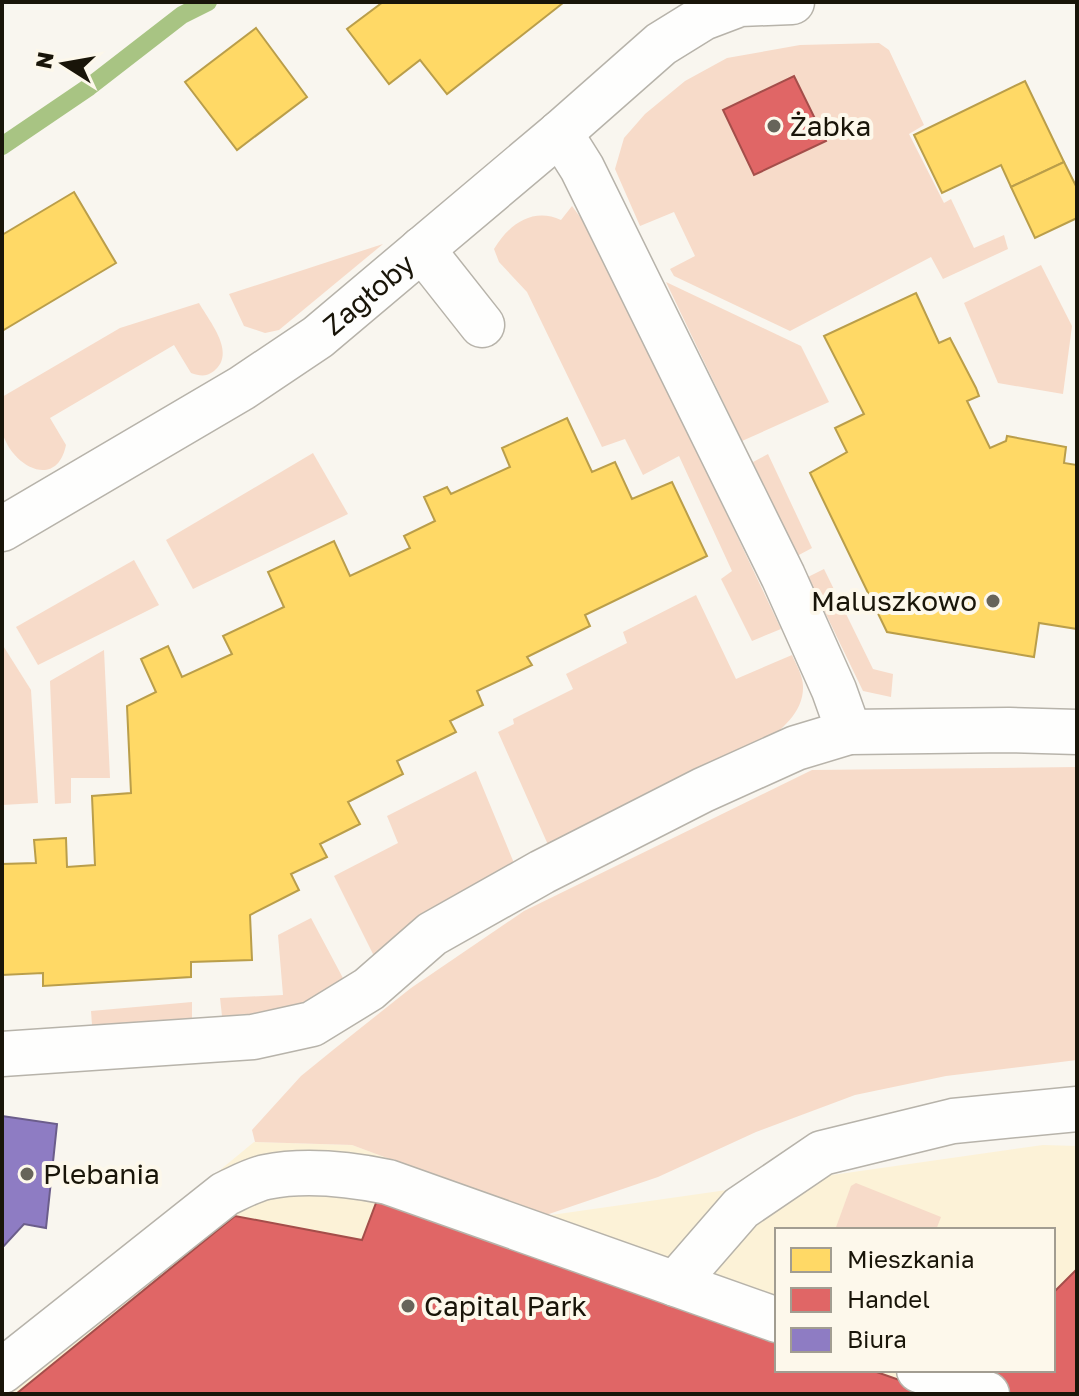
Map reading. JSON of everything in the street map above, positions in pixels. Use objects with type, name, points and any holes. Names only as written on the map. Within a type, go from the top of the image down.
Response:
[{"type":"street","name":"Zagłoby","points":[[2,529],[242,388],[318,337],[702,10],[740,4],[792,2]]},
{"type":"street","points":[[560,133],[582,168],[783,576],[834,690],[849,732]]},
{"type":"street","points":[[422,249],[482,325]]},
{"type":"street","points":[[2,1054],[253,1037],[312,1024],[369,989],[432,934],[542,872],[716,784],[796,748],[849,732],[1077,732]]},
{"type":"street","points":[[675,1284],[741,1208],[822,1153],[953,1121],[1077,1109]]},
{"type":"street","points":[[2,1371],[225,1194],[263,1177],[299,1172],[358,1176],[388,1182],[775,1319]]},
{"type":"street","points":[[925,1372],[987,1394]]},
{"type":"shaded area","points":[[879,43],[889,50],[924,125],[909,134],[944,203],[951,199],[974,248],[1004,235],[1008,249],[943,279],[931,257],[790,331],[674,276],[670,269],[695,256],[674,212],[640,226],[615,169],[624,138],[645,114],[685,81],[727,58],[800,45]]},
{"type":"shaded area","points":[[572,206],[583,221],[695,447],[781,629],[752,641],[721,579],[732,571],[679,456],[643,475],[625,439],[602,447],[527,292],[499,262],[494,249],[514,225],[531,217],[551,216],[561,220]]},
{"type":"shaded area","points":[[383,244],[279,330],[265,333],[244,326],[229,294]]},
{"type":"shaded area","points":[[1041,265],[1072,326],[1063,394],[998,383],[964,303]]},
{"type":"shaded area","points":[[666,282],[801,346],[829,402],[742,441]]},
{"type":"shaded area","points":[[199,303],[222,346],[223,355],[214,371],[203,375],[191,373],[174,345],[50,418],[66,445],[61,459],[53,468],[32,468],[13,453],[2,430],[2,397],[120,328]]},
{"type":"shaded area","points":[[313,453],[348,514],[193,589],[166,540]]},
{"type":"shaded area","points":[[768,454],[812,548],[797,556],[753,462]]},
{"type":"shaded area","points":[[134,560],[159,605],[38,665],[16,627]]},
{"type":"shaded area","points":[[824,569],[873,669],[893,674],[891,697],[863,691],[808,577]]},
{"type":"shaded area","points":[[696,595],[736,679],[792,655],[803,686],[800,704],[784,726],[762,744],[549,847],[498,732],[514,724],[513,719],[573,689],[566,674],[627,643],[623,632]]},
{"type":"shaded area","points":[[2,644],[31,690],[38,803],[2,805]]},
{"type":"shaded area","points":[[104,650],[110,778],[71,778],[71,803],[55,804],[50,681]]},
{"type":"shaded area","points":[[1077,767],[1077,1060],[946,1076],[855,1095],[756,1132],[658,1177],[543,1216],[352,1145],[255,1142],[252,1130],[301,1076],[411,988],[524,911],[812,770]]},
{"type":"shaded area","points":[[476,771],[514,863],[374,956],[334,876],[398,843],[387,816]]},
{"type":"shaded area","points":[[311,918],[344,980],[317,1000],[279,1012],[222,1016],[220,998],[283,995],[278,935]]},
{"type":"shaded area","points":[[192,1002],[192,1019],[92,1025],[91,1011]]},
{"type":"shaded area","points":[[254,1142],[352,1145],[544,1216],[1043,1145],[1077,1146],[1077,1394],[2,1394],[2,1350]]},
{"type":"shaded area","points":[[856,1183],[941,1217],[937,1228],[836,1228],[851,1186]]},
{"type":"building: Mieszkania","points":[[383,2],[563,3],[447,94],[420,60],[389,84],[347,29]]},
{"type":"building: Mieszkania","points":[[256,28],[307,97],[237,150],[185,82]]},
{"type":"building: Mieszkania","points":[[1025,81],[1064,162],[1011,187],[1001,165],[942,193],[914,135]]},
{"type":"building: Mieszkania","points":[[1064,162],[1077,188],[1077,218],[1035,238],[1011,187]]},
{"type":"building: Mieszkania","points":[[74,192],[116,263],[2,331],[2,235]]},
{"type":"building: Mieszkania","points":[[916,293],[939,343],[950,338],[976,388],[979,396],[967,401],[990,448],[1006,441],[1007,436],[1066,447],[1064,463],[1077,465],[1077,629],[1039,623],[1034,657],[887,632],[810,473],[847,452],[835,428],[864,414],[824,336]]},
{"type":"building: Mieszkania","points":[[567,418],[592,472],[615,462],[632,499],[672,482],[707,556],[585,615],[590,626],[527,657],[532,665],[477,691],[483,705],[450,721],[456,732],[397,761],[403,774],[348,802],[360,824],[320,844],[327,857],[291,874],[299,890],[250,915],[252,960],[191,962],[191,977],[43,986],[43,973],[2,975],[2,864],[36,863],[34,840],[66,838],[67,867],[95,865],[92,796],[131,793],[127,706],[156,692],[141,659],[168,646],[182,677],[232,654],[223,636],[284,607],[268,572],[334,541],[350,576],[410,548],[404,536],[435,521],[424,497],[447,487],[451,494],[510,467],[502,448]]},
{"type":"building: Handel","name":"Żabka","points":[[794,76],[826,141],[754,175],[723,110]]},
{"type":"building: Handel","name":"Capital Park","points":[[379,1195],[775,1335],[775,1372],[877,1372],[939,1394],[16,1394],[235,1216],[362,1240]]},
{"type":"building: Handel","points":[[1077,1269],[1077,1394],[1013,1394],[970,1378],[976,1372],[1055,1372],[1055,1291]]},
{"type":"building: Biura","name":"Plebania","points":[[2,1116],[57,1124],[46,1228],[24,1224],[2,1248]]},
{"type":"waterway","points":[[2,146],[89,87],[182,15],[208,2]]},
{"type":"place","name":"Żabka","points":[[774,126]]},
{"type":"place","name":"Maluszkowo","points":[[993,601]]},
{"type":"place","name":"Plebania","points":[[27,1174]]},
{"type":"place","name":"Capital Park","points":[[408,1306]]}]
